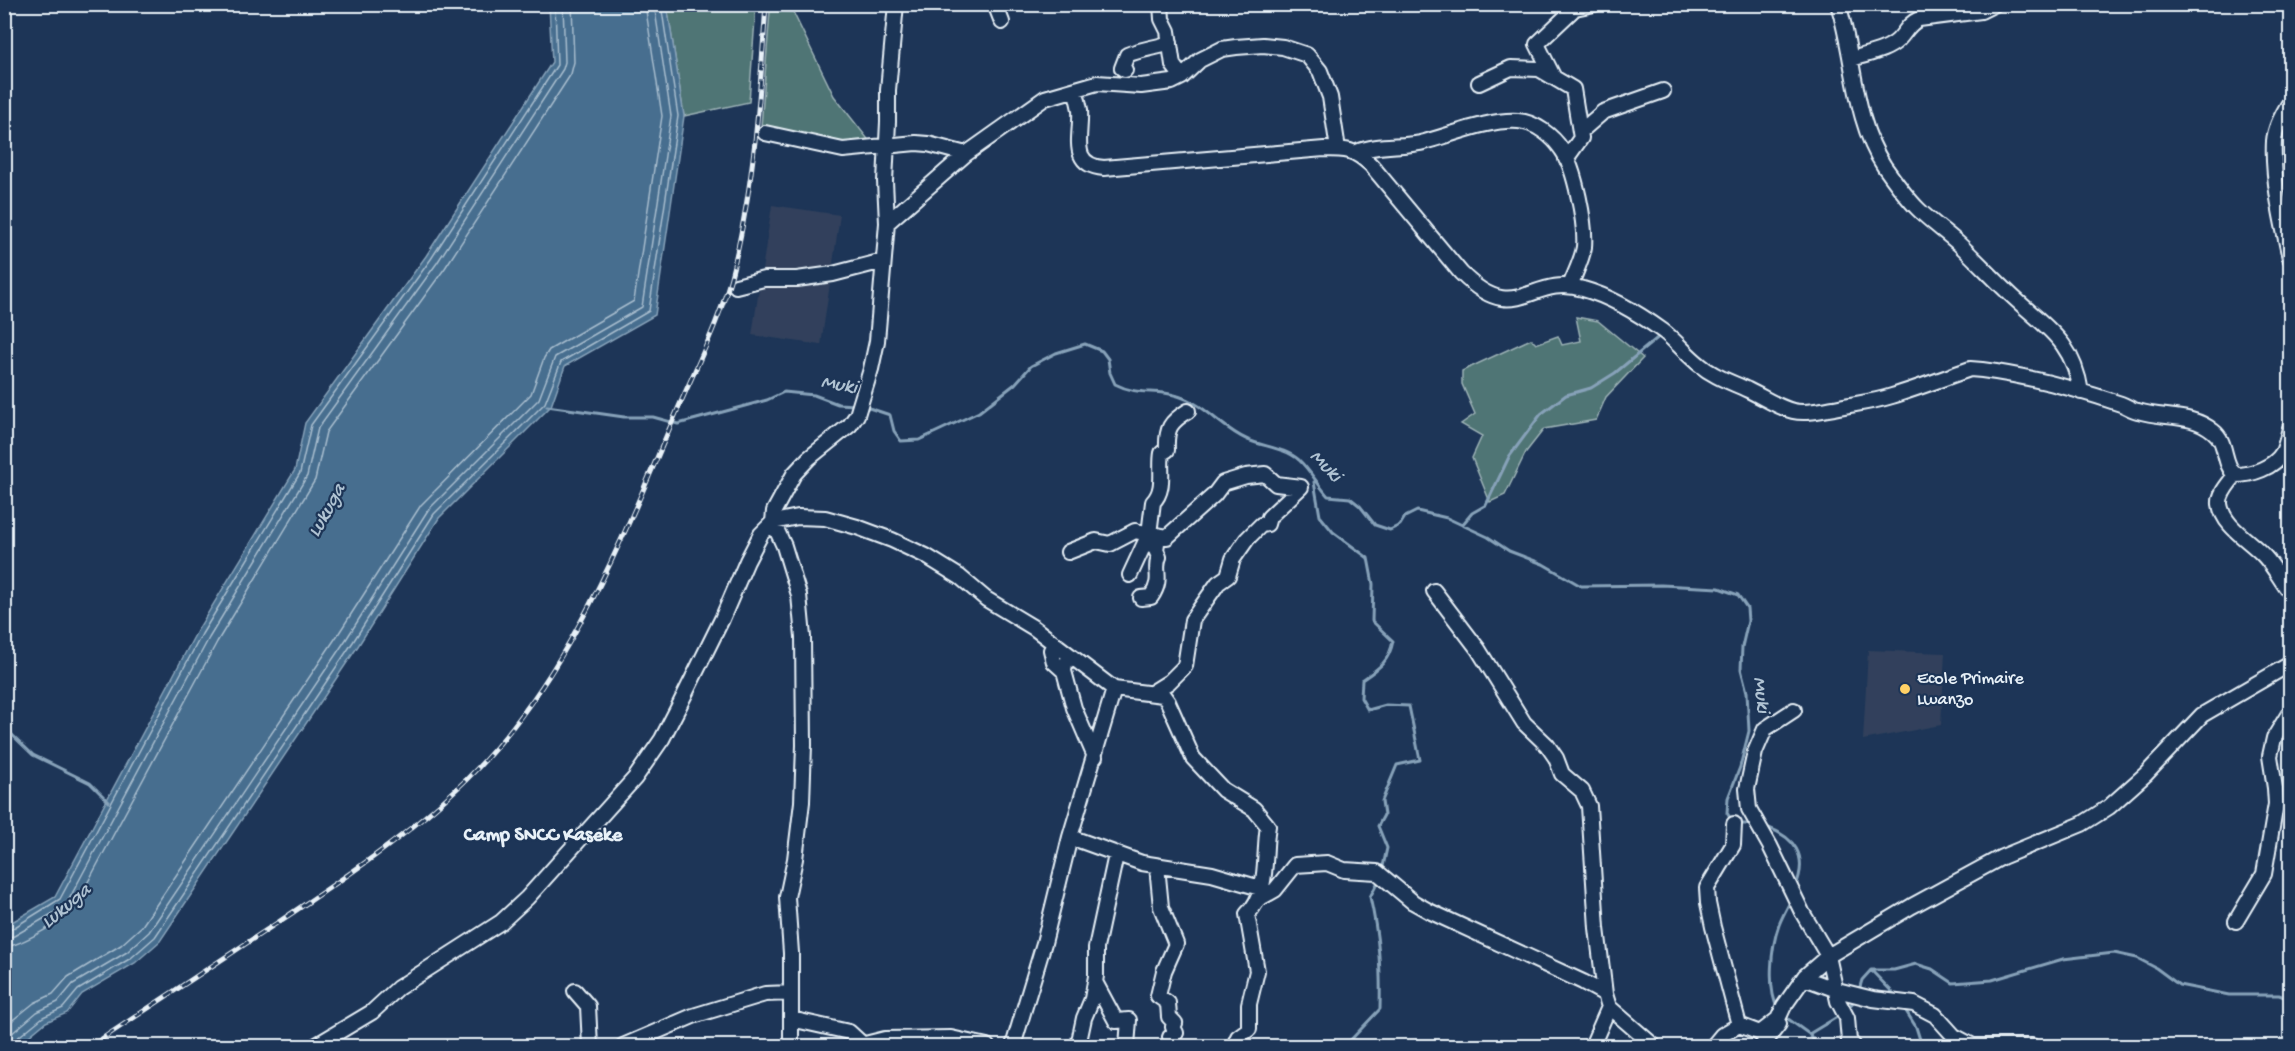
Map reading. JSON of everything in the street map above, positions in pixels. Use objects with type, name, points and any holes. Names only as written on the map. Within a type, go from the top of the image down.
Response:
[{"type":"street","points":[[791,1047],[792,953],[786,897],[795,859],[802,802],[803,636],[799,595],[784,546],[773,522],[774,511],[794,474],[809,458],[850,425],[857,415],[871,369],[877,341],[887,223],[885,181],[890,47],[896,4]]},
{"type":"street","points":[[995,4],[1002,22]]},
{"type":"street","points":[[1161,4],[1162,19],[1168,31],[1173,65],[1182,76]]},
{"type":"street","points":[[1554,78],[1537,44],[1575,8],[1594,4]]},
{"type":"street","points":[[1838,4],[1866,128],[1888,171],[1917,209],[1957,242],[2018,302],[2042,320],[2061,341],[2072,359],[2081,392]]},
{"type":"street","points":[[1852,58],[1881,50],[1895,42],[1910,23],[1918,19],[1981,11],[1995,4]]},
{"type":"street","points":[[1125,70],[1122,68],[1127,55],[1143,48],[1170,43]]},
{"type":"street","points":[[887,223],[966,154],[1045,98],[1076,91],[1097,83],[1141,86],[1172,82],[1200,60],[1222,50],[1236,47],[1263,45],[1283,47],[1307,55],[1320,71],[1330,97],[1338,149]]},
{"type":"street","points":[[1479,83],[1512,68],[1539,69],[1573,89],[1581,138],[1566,159]]},
{"type":"street","points":[[1076,91],[1080,112],[1079,150],[1084,160],[1092,167],[1104,168],[1338,149],[1357,152],[1421,142],[1518,120],[1534,124],[1557,144],[1566,159],[1576,191],[1584,234],[1584,249],[1570,286]]},
{"type":"street","points":[[1580,132],[1603,112],[1663,91]]},
{"type":"street","points":[[2290,102],[2274,140],[2279,201],[2290,258]]},
{"type":"street","points":[[765,132],[843,150],[916,143],[966,154]]},
{"type":"street","points":[[1357,152],[1371,165],[1476,288],[1490,296],[1503,299],[1515,298],[1552,287],[1570,286],[1623,305],[1665,333],[1688,355],[1717,377],[1754,392],[1774,404],[1796,412],[1815,411],[1891,396],[1970,369],[1996,372],[2081,392],[2138,411],[2186,418],[2212,429],[2220,437],[2227,463],[2235,475]]},
{"type":"street","points":[[736,286],[764,279],[797,279],[833,274],[882,261]]},
{"type":"street","points":[[1141,598],[1151,597],[1160,575],[1157,562],[1159,557],[1153,535],[1153,502],[1158,497],[1163,472],[1160,463],[1162,453],[1167,450],[1166,436],[1172,421],[1188,411]]},
{"type":"street","points":[[2290,428],[2282,453],[2271,465],[2256,472],[2235,475],[2221,495],[2220,505],[2234,529],[2264,555],[2290,592]]},
{"type":"street","points":[[1068,552],[1096,542],[1110,544],[1135,531],[1167,537],[1214,495],[1223,483],[1246,476],[1264,474],[1276,484],[1301,487],[1269,517],[1267,524],[1261,525],[1247,539],[1233,559],[1228,576],[1218,583],[1192,620],[1185,666],[1169,682],[1153,692]]},
{"type":"street","points":[[315,1047],[372,1012],[398,988],[501,922],[548,875],[635,778],[662,739],[700,668],[761,534],[773,522],[798,517],[825,518],[857,527],[926,556],[960,577],[986,599],[1017,617],[1068,653],[1114,689],[1163,695],[1193,758],[1223,790],[1254,809],[1266,823],[1266,865],[1258,894],[1247,914],[1257,971],[1249,1004],[1249,1029],[1238,1037],[1234,1047]]},
{"type":"street","points":[[1131,575],[1153,535]]},
{"type":"street","points":[[1434,591],[1478,649],[1524,723],[1547,745],[1557,758],[1562,774],[1582,791],[1589,806],[1595,898],[1607,1001],[1592,1047]]},
{"type":"street","points":[[1054,644],[1051,650],[1054,662],[1064,671]]},
{"type":"street","points":[[1068,653],[1064,671],[1074,708],[1095,757]]},
{"type":"street","points":[[1734,824],[1733,845],[1712,877],[1707,888],[1707,895],[1713,927],[1740,1025],[1762,1041],[1805,976],[1828,956],[1912,906],[2002,857],[2056,836],[2100,813],[2146,774],[2202,715],[2289,668]]},
{"type":"street","points":[[1013,1047],[1044,943],[1070,837],[1114,689]]},
{"type":"street","points":[[1794,710],[1765,729],[1755,752],[1747,789],[1749,809],[1802,912],[1828,956],[1838,995],[1847,1018],[1850,1045]]},
{"type":"street","points":[[2235,921],[2264,874],[2276,804],[2270,756],[2274,738],[2290,712]]},
{"type":"street","points":[[1070,837],[1116,855],[1157,866],[1212,874],[1258,894],[1275,890],[1298,864],[1327,863],[1344,870],[1377,872],[1413,902],[1429,911],[1607,1001],[1654,1047]]},
{"type":"street","points":[[1078,1047],[1084,1018],[1092,999],[1096,948],[1116,855]]},
{"type":"street","points":[[1157,866],[1161,907],[1176,944],[1164,971],[1158,996],[1168,1003],[1169,1017],[1175,1023],[1173,1027],[1176,1033],[1170,1037],[1176,1047]]},
{"type":"street","points":[[1805,976],[1838,995],[1914,1004],[1935,1015],[1954,1036],[1974,1046],[2032,1047]]},
{"type":"street","points":[[1095,982],[1116,1021],[1129,1020],[1127,1047]]},
{"type":"street","points":[[575,991],[588,1006],[590,1047]]},
{"type":"street","points":[[623,1047],[693,1016],[765,994],[791,993]]},
{"type":"street","points":[[791,1019],[849,1032],[865,1044],[875,1044],[885,1039],[951,1038],[987,1047]]},
{"type":"street","points":[[1713,1047],[1722,1035],[1740,1025]]},
{"type":"shaded area","points":[[772,205],[840,215],[821,345],[752,335]]},
{"type":"shaded area","name":"Ecole Primaire Lwanzo","points":[[1868,650],[1945,653],[1941,725],[1863,740]]},
{"type":"green space","points":[[667,5],[756,5],[749,102],[684,116]]},
{"type":"green space","points":[[770,11],[793,12],[834,96],[871,143],[837,146],[761,127]]},
{"type":"green space","points":[[1576,317],[1598,321],[1643,358],[1606,397],[1596,420],[1544,429],[1526,452],[1505,495],[1490,502],[1472,458],[1482,436],[1461,424],[1475,414],[1462,384],[1462,371],[1531,339],[1536,344],[1558,336],[1562,345],[1581,341]]},
{"type":"water","name":"Lukuga","points":[[549,5],[667,5],[684,116],[655,315],[565,366],[551,406],[439,518],[358,646],[160,941],[135,963],[82,994],[67,1013],[46,1022],[17,1046],[5,1046],[5,926],[55,897],[197,631],[295,470],[305,423],[426,256],[552,62]]},
{"type":"waterway","points":[[1462,525],[1472,513],[1486,505],[1509,457],[1541,414],[1566,395],[1591,388],[1615,373],[1661,335]]},
{"type":"waterway","name":"Muki","points":[[863,406],[890,415],[894,431],[901,441],[919,440],[979,412],[1015,384],[1031,366],[1056,353],[1085,344],[1102,351],[1108,359],[1110,373],[1115,384],[1132,390],[1169,394],[1188,400],[1248,440],[1293,456],[1299,460],[1328,496],[1350,498],[1360,506],[1375,525],[1390,530],[1400,525],[1405,517],[1417,511],[1447,518],[1488,537],[1509,551],[1543,564],[1581,586],[1661,585],[1719,588],[1738,595],[1747,608],[1748,621],[1742,647],[1741,669],[1747,692],[1749,731],[1740,767],[1728,798],[1727,813],[1732,821]]},
{"type":"waterway","name":"Muki","points":[[547,406],[624,417],[653,417],[678,424],[767,400],[784,392],[814,395],[838,404],[856,405]]},
{"type":"waterway","points":[[1314,482],[1320,516],[1333,532],[1368,558],[1373,584],[1372,621],[1393,641],[1389,654],[1382,664],[1362,680],[1361,698],[1368,710],[1386,705],[1409,706],[1420,760],[1397,765],[1382,801],[1384,815],[1378,826],[1387,848],[1382,871]]},
{"type":"waterway","points":[[4,727],[33,755],[90,783],[109,802]]},
{"type":"waterway","name":"Muki","points":[[1737,824],[1751,824]]},
{"type":"waterway","name":"Muki","points":[[1763,826],[1783,835],[1796,849],[1800,866],[1795,888]]},
{"type":"waterway","points":[[1345,1046],[1380,1009],[1379,953],[1370,897],[1379,880]]},
{"type":"waterway","name":"Muki","points":[[1778,1009],[1772,991],[1772,956],[1779,925],[1791,900]]},
{"type":"waterway","points":[[1859,990],[1862,980],[1871,970],[1894,970],[1916,964],[1932,969],[1953,983],[1992,980],[2063,959],[2114,953],[2137,958],[2156,968],[2179,985],[2229,995],[2279,995],[2290,999]]},
{"type":"waterway","points":[[1871,970],[1897,997]]},
{"type":"waterway","points":[[1846,1010],[1856,999]]},
{"type":"waterway","points":[[1904,1008],[1916,1027],[1922,1046]]},
{"type":"waterway","points":[[1809,1034],[1842,1014]]},
{"type":"waterway","name":"Muki","points":[[1784,1016],[1809,1034],[1818,1046]]},
{"type":"railway","points":[[91,1046],[326,890],[375,856],[422,819],[466,780],[502,741],[562,655],[611,562],[707,343],[729,285],[752,168],[766,4]]},
{"type":"place","name":"Ecole Primaire Lwanzo","points":[[1905,689]]},
{"type":"district","name":"Camp SNCC Kaseke","points":[[543,836]]}]
